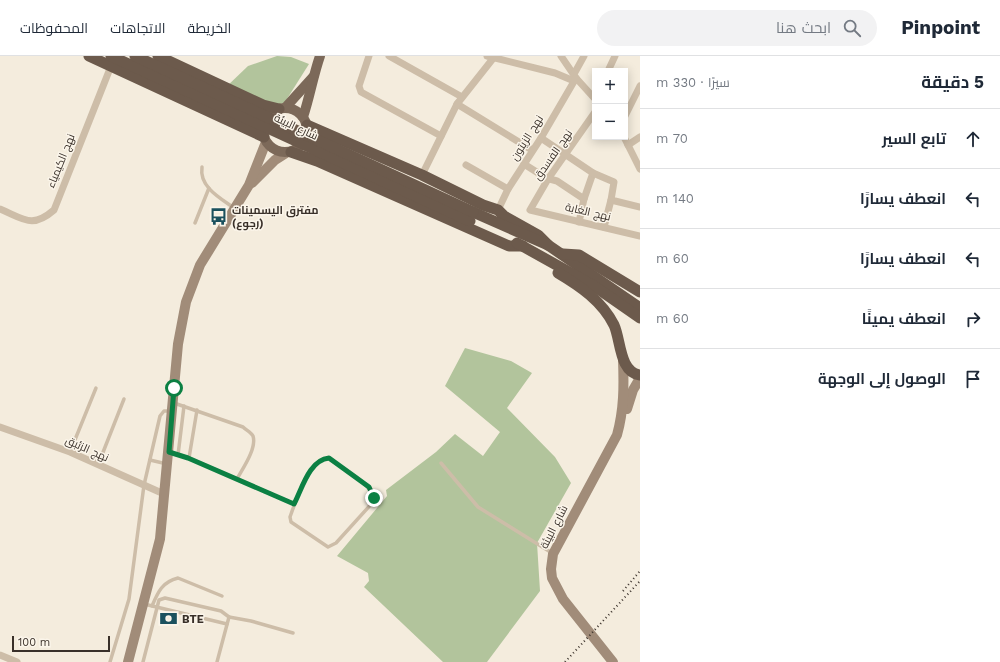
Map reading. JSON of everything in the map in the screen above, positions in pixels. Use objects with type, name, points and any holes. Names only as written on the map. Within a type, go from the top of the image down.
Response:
[{"type":"highway","points":[[89,56],[111,61],[265,139]]},
{"type":"highway","points":[[135,56],[472,217],[527,248],[595,281],[640,308]]},
{"type":"highway","points":[[158,56],[263,105],[282,108]]},
{"type":"highway","name":"شارع البيئة","points":[[111,61],[472,217],[548,245],[562,254],[595,281]]},
{"type":"highway","points":[[305,121],[483,205],[498,210],[504,216],[538,235],[548,245]]},
{"type":"highway","points":[[288,152],[317,161],[509,246],[527,248],[541,264],[580,287],[592,296],[602,307],[614,325],[619,337],[623,360],[633,372],[640,374]]},
{"type":"highway","points":[[562,254],[579,255],[640,292]]},
{"type":"highway","points":[[595,281],[640,318]]},
{"type":"main road","points":[[305,121],[313,77],[320,56]]},
{"type":"main road","points":[[128,662],[147,605],[160,539],[167,465],[174,454],[172,407],[178,344],[186,302],[200,265],[249,185],[265,139],[264,123],[273,112],[282,108],[313,77]]},
{"type":"main road","points":[[249,185],[275,160],[302,145],[308,132],[305,121],[298,112],[282,108]]},
{"type":"main road","points":[[265,139],[275,150],[288,152]]},
{"type":"main road","points":[[622,417],[624,384],[623,360]]},
{"type":"main road","points":[[622,417],[627,410],[633,390],[640,378]]},
{"type":"main road","name":"شارع البيئة","points":[[613,662],[563,599],[552,578],[551,569],[553,554],[617,436],[622,417]]},
{"type":"street","points":[[369,56],[359,86],[359,91],[441,136]]},
{"type":"street","points":[[389,56],[462,97]]},
{"type":"street","points":[[487,56],[575,78]]},
{"type":"street","points":[[562,56],[575,78],[592,95]]},
{"type":"street","name":"نهج الزيتون","points":[[498,210],[508,189],[541,138],[575,78],[584,56]]},
{"type":"street","points":[[609,68],[615,56]]},
{"type":"street","points":[[422,175],[457,104],[495,57]]},
{"type":"street","name":"نهج الكيمياء","points":[[0,209],[34,222],[40,220],[54,210],[111,61]]},
{"type":"street","points":[[628,110],[640,86]]},
{"type":"street","points":[[457,104],[532,150]]},
{"type":"street","name":"نهج الفسدق","points":[[530,210],[548,179],[592,116]]},
{"type":"street","points":[[628,144],[640,137]]},
{"type":"street","points":[[541,138],[593,173],[614,182],[604,227]]},
{"type":"street","points":[[626,140],[640,169]]},
{"type":"street","points":[[524,164],[548,179],[557,181],[584,199]]},
{"type":"street","points":[[466,165],[508,189]]},
{"type":"street","points":[[579,222],[584,199],[593,173]]},
{"type":"street","points":[[611,200],[640,207]]},
{"type":"street","name":"نهج الغابة","points":[[530,210],[640,236]]},
{"type":"street","name":"نهج الزئبق","points":[[0,426],[70,452],[164,494]]},
{"type":"street","points":[[0,656],[17,662]]},
{"type":"lane","points":[[202,167],[202,176],[209,188],[235,208]]},
{"type":"lane","points":[[195,223],[209,188]]},
{"type":"lane","points":[[70,452],[96,388]]},
{"type":"lane","points":[[98,465],[124,399]]},
{"type":"lane","points":[[184,406],[174,454],[188,458],[294,504]]},
{"type":"lane","points":[[110,662],[129,599],[144,485],[162,412],[172,407],[184,406],[243,427],[251,433],[253,437],[252,449],[238,479]]},
{"type":"lane","points":[[188,458],[196,410]]},
{"type":"lane","points":[[329,458],[369,487],[374,498],[374,501],[336,543],[328,547],[291,522],[290,517],[294,504],[310,471],[319,461],[329,458]]},
{"type":"lane","points":[[150,460],[167,465]]},
{"type":"lane","points":[[441,463],[478,507],[553,554]]},
{"type":"lane","points":[[222,596],[178,578],[167,582],[160,588],[147,605],[228,624]]},
{"type":"lane","points":[[143,662],[159,600],[165,598],[221,611],[228,617],[251,621],[293,632]]},
{"type":"lane","points":[[217,662],[228,624],[228,617]]},
{"type":"green space","points":[[277,56],[291,57],[309,64],[285,102],[275,107],[224,89],[248,66]]},
{"type":"green space","points":[[465,348],[511,361],[532,373],[507,408],[555,457],[571,483],[537,543],[540,591],[487,662],[443,662],[364,587],[369,581],[368,573],[337,556],[387,496],[386,490],[436,452],[455,434],[483,456],[500,432],[445,386]]},
{"type":"railway","points":[[623,591],[640,571]]},
{"type":"railway","points":[[565,662],[640,581]]},
{"type":"place","name":"مفترق اليسمينات (رجوع)","points":[[219,216]]},
{"type":"place","name":"BTE","points":[[169,619]]},
{"type":"route","points":[[174,388],[169,452],[188,458],[294,504],[310,471],[319,461],[329,458],[369,487],[373,492],[374,498]]}]
